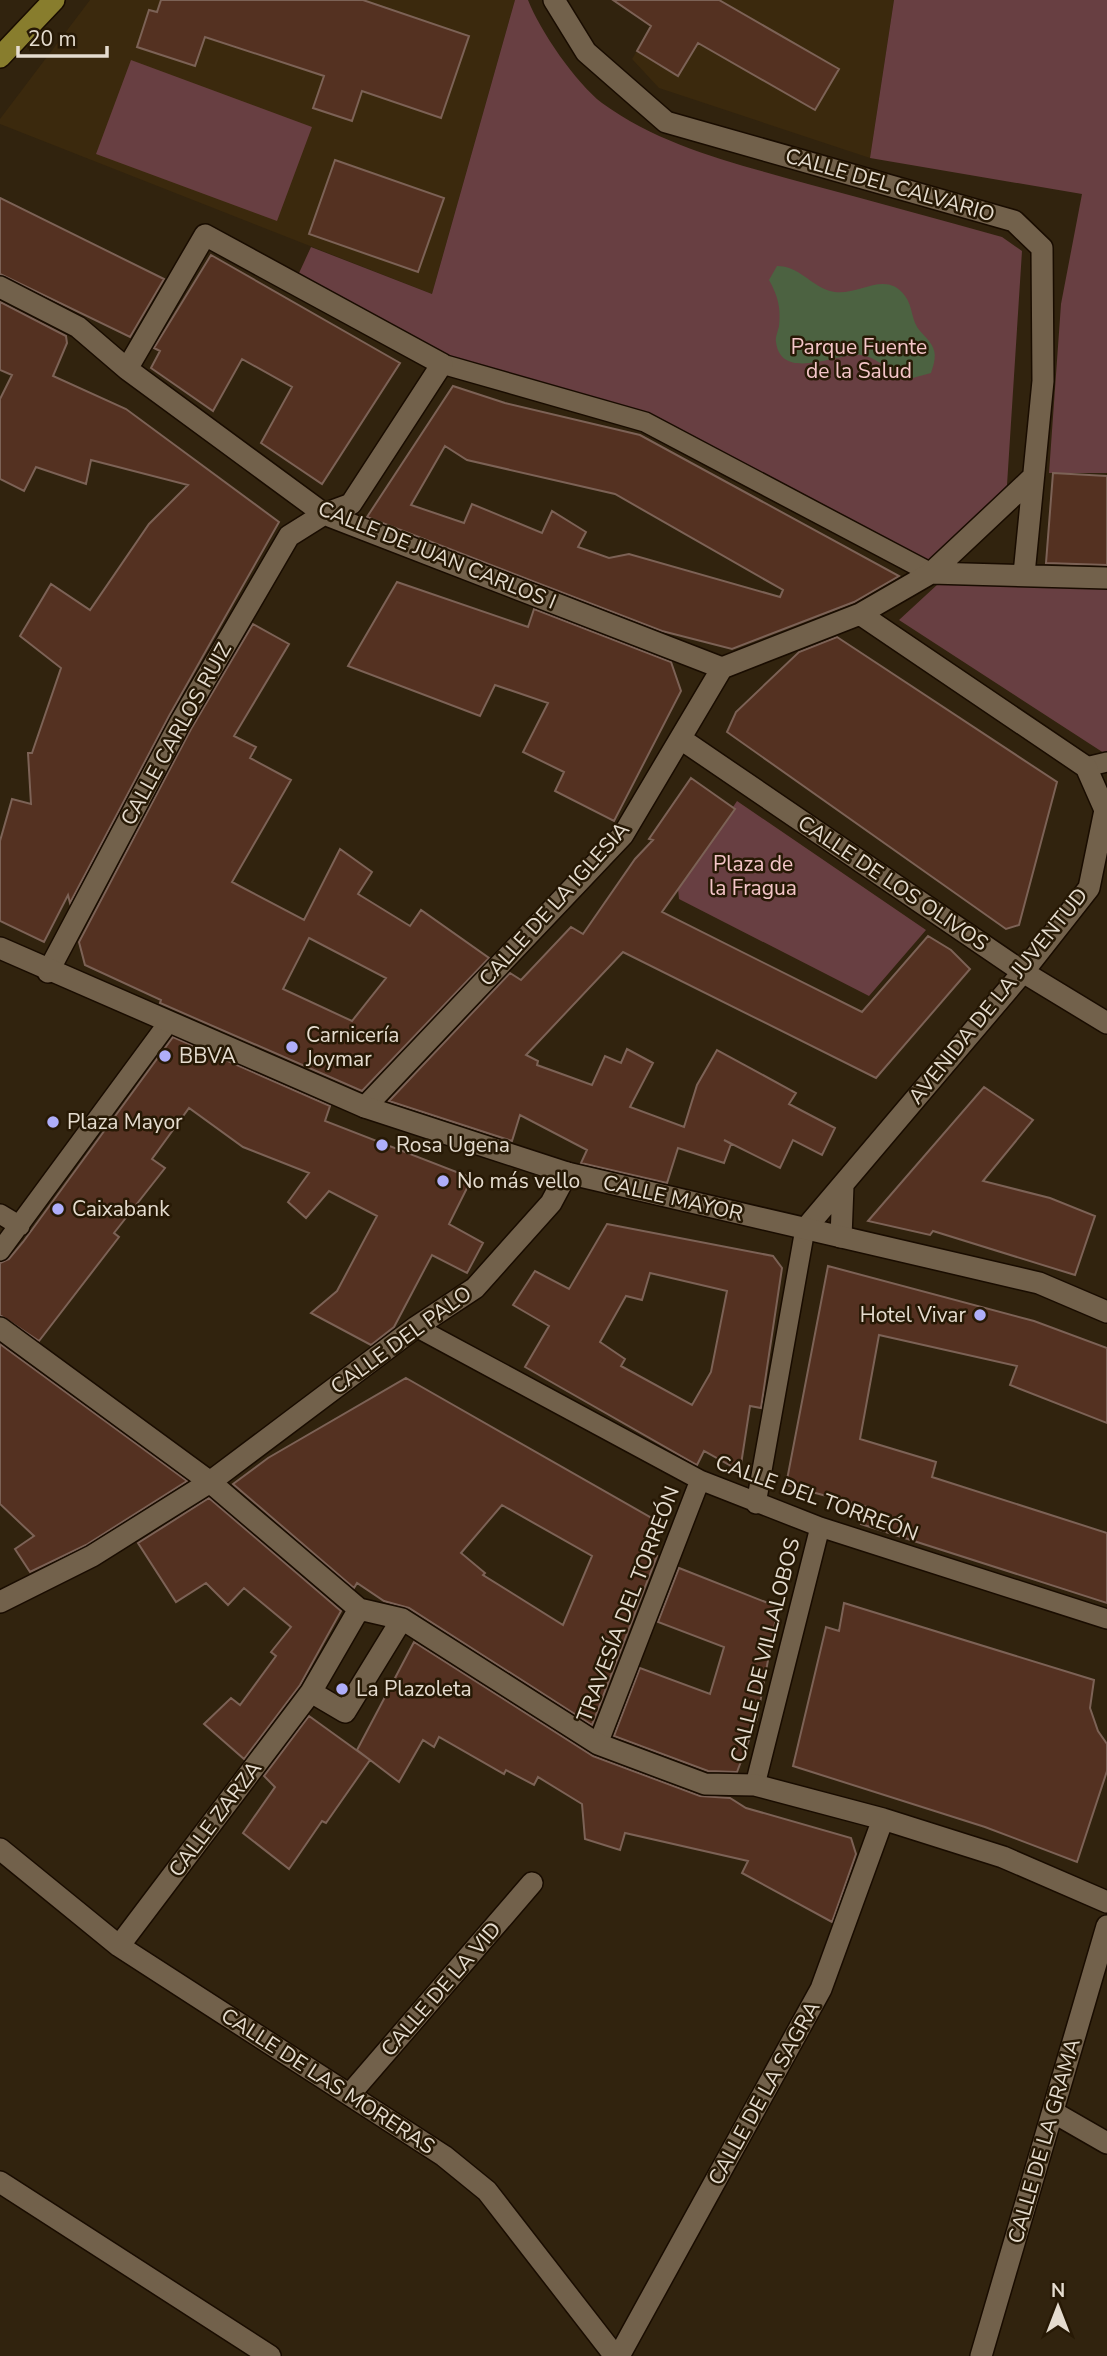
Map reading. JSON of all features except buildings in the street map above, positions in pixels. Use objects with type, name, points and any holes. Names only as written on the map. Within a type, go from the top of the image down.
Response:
[{"type":"main road","points":[[0,57],[54,0]]},
{"type":"street","name":"CALLE DEL CALVARIO","points":[[554,0],[586,52],[666,122],[1014,221],[1042,248],[1043,381],[1031,479],[1024,574]]},
{"type":"street","points":[[127,369],[205,235],[442,364],[645,422],[931,573],[1107,578]]},
{"type":"street","name":"CALLE DE JUAN CARLOS I","points":[[0,287],[78,327],[127,369],[324,513],[722,668]]},
{"type":"street","name":"CALLE CARLOS RUIZ","points":[[48,972],[180,723],[289,536],[324,513],[351,504],[442,364]]},
{"type":"street","points":[[722,668],[860,614],[931,573],[1031,479]]},
{"type":"street","name":"AVENIDA DE LA JUVENTUD","points":[[805,1229],[1023,972],[1098,889],[1105,810],[1097,764],[860,614]]},
{"type":"street","name":"CALLE DE LA IGLESIA","points":[[365,1107],[623,835],[722,668]]},
{"type":"street","name":"CALLE DE LOS OLIVOS","points":[[681,739],[1023,972],[1107,1023]]},
{"type":"street","name":"CALLE MAYOR","points":[[0,948],[48,972],[365,1107],[567,1173],[1039,1283],[1107,1312]]},
{"type":"street","points":[[0,1251],[20,1226],[159,1019]]},
{"type":"street","name":"CALLE DEL PALO","points":[[0,1602],[92,1556],[210,1482],[416,1327],[475,1288],[551,1203],[567,1173]]},
{"type":"street","points":[[841,1237],[843,1186]]},
{"type":"street","points":[[0,1214],[20,1226]]},
{"type":"street","points":[[756,1504],[805,1229]]},
{"type":"street","name":"CALLE DEL TORREÓN","points":[[416,1327],[700,1480],[756,1504],[1107,1619]]},
{"type":"street","points":[[0,1328],[210,1482],[359,1609],[402,1619],[598,1744],[705,1784],[755,1785],[883,1819],[1003,1857],[1107,1902]]},
{"type":"street","name":"TRAVESÍA DEL TORREÓN","points":[[598,1744],[700,1480]]},
{"type":"street","name":"CALLE DE VILLALOBOS","points":[[755,1785],[820,1527]]},
{"type":"street","points":[[359,1609],[311,1692],[345,1712],[402,1619]]},
{"type":"street","name":"CALLE ZARZA","points":[[119,1946],[311,1692]]},
{"type":"street","name":"CALLE DE LA SAGRA","points":[[617,2356],[821,1989],[883,1819]]},
{"type":"street","name":"CALLE DE LAS MORERAS","points":[[0,1849],[119,1946],[444,2156],[487,2191],[617,2356]]},
{"type":"street","name":"CALLE DE LA VID","points":[[350,2094],[532,1883]]},
{"type":"street","name":"CALLE DE LA GRAMA","points":[[981,2356],[1107,1926]]},
{"type":"street","points":[[1053,2112],[1107,2143]]},
{"type":"street","points":[[0,2182],[270,2356]]},
{"type":"shaded area","points":[[90,0],[515,0],[432,294],[0,124],[0,119]]},
{"type":"shaded area","points":[[667,0],[894,0],[870,158],[659,88],[632,59]]},
{"type":"shaded area","points":[[777,266],[792,269],[830,291],[850,291],[879,284],[897,288],[908,300],[917,327],[934,349],[935,359],[931,373],[909,379],[861,355],[812,363],[788,361],[780,354],[776,340],[779,308],[769,280]]},
{"type":"green space","name":"Parque Fuente de la Salud","points":[[515,0],[528,0],[560,56],[592,94],[625,118],[650,131],[675,143],[727,161],[1002,237],[1022,251],[1007,485],[931,573],[645,422],[442,364],[294,284],[311,247],[432,294]]},
{"type":"green space","points":[[894,0],[1107,0],[1107,473],[1049,473],[1061,304],[1082,194],[870,158]]},
{"type":"green space","points":[[131,60],[312,127],[277,221],[96,154]]},
{"type":"green space","points":[[938,584],[1107,588],[1107,755],[899,620]]},
{"type":"green space","name":"Plaza de la Fragua","points":[[737,801],[926,930],[869,996],[679,899],[678,889]]},
{"type":"place","name":"Carnicería Joymar","points":[[292,1047]]},
{"type":"place","name":"BBVA","points":[[165,1056]]},
{"type":"place","name":"Plaza Mayor","points":[[53,1122]]},
{"type":"place","name":"Rosa Ugena","points":[[382,1145]]},
{"type":"place","name":"No más vello","points":[[443,1181]]},
{"type":"place","name":"Caixabank","points":[[58,1209]]},
{"type":"place","name":"Hotel Vivar","points":[[980,1315]]},
{"type":"place","name":"La Plazoleta","points":[[342,1689]]}]
